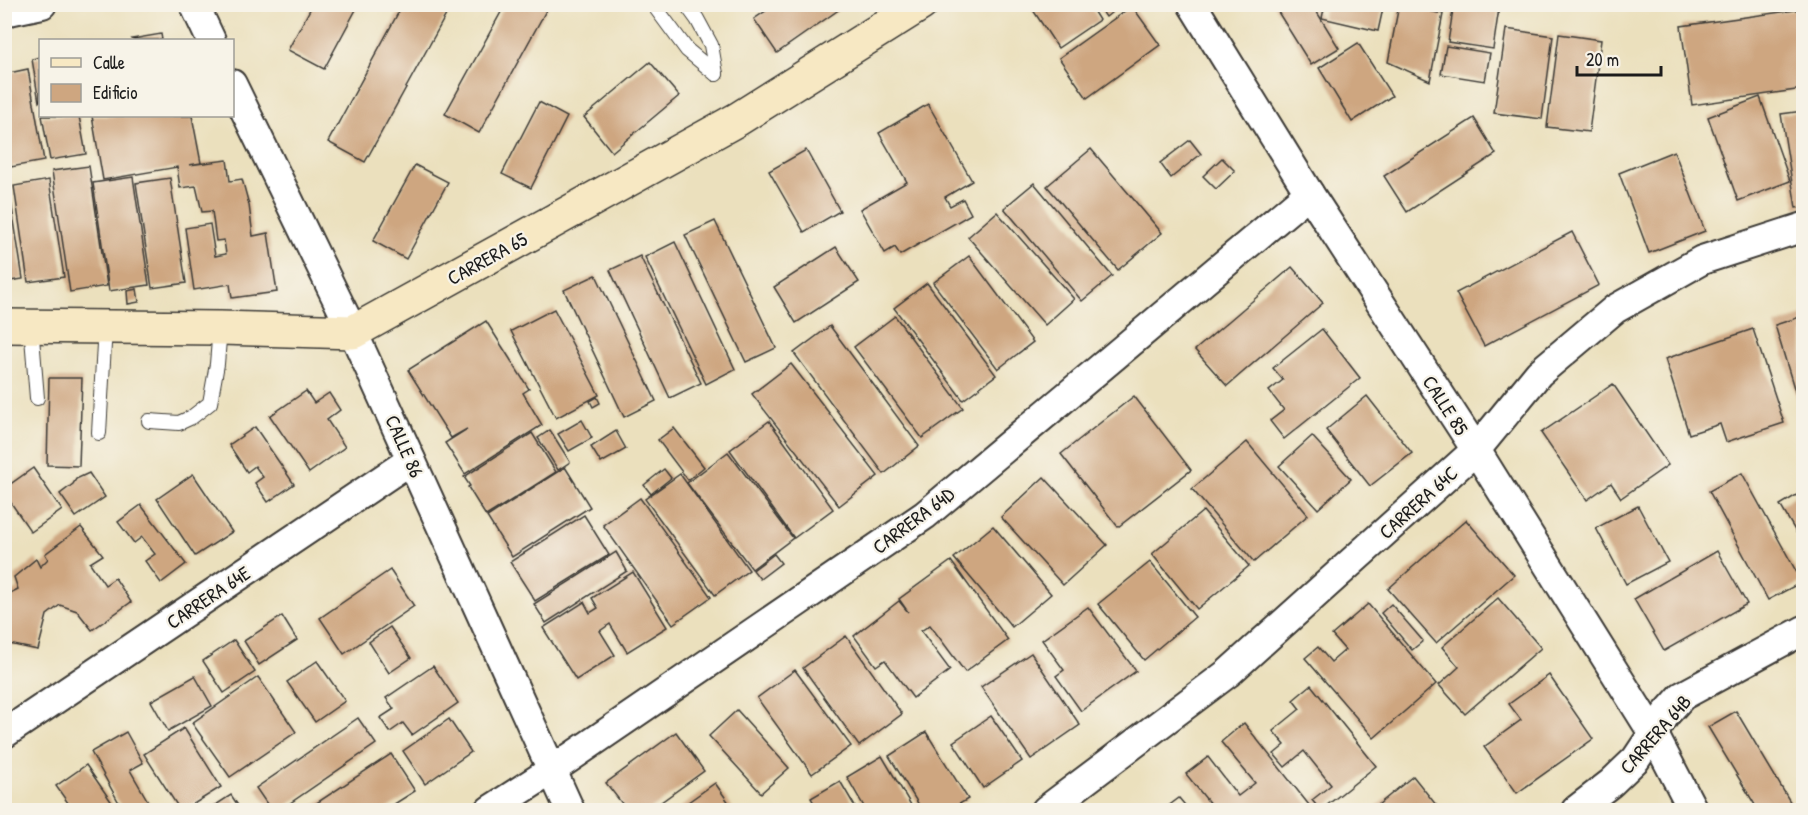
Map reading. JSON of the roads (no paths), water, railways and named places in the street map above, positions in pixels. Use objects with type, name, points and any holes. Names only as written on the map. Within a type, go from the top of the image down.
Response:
[{"type":"street","points":[[4,12],[42,4]]},
{"type":"street","points":[[194,4],[212,39]]},
{"type":"street","name":"CARRERA 65","points":[[353,332],[738,119],[921,4]]},
{"type":"street","name":"CALLE 85","points":[[1192,4],[1309,193],[1476,450],[1654,735],[1693,810]]},
{"type":"street","name":"CALLE 86","points":[[234,88],[353,332],[570,810]]},
{"type":"street","name":"CARRERA 64D","points":[[490,810],[925,515],[1309,193]]},
{"type":"street","name":"CARRERA 64C","points":[[1046,810],[1228,673],[1476,450],[1539,374],[1616,309],[1702,260],[1803,227]]},
{"type":"street","points":[[18,325],[353,332]]},
{"type":"street","name":"CARRERA 64E","points":[[4,734],[411,460]]},
{"type":"street","name":"CARRERA 64B","points":[[1576,810],[1611,783],[1636,759],[1666,714],[1683,696],[1803,630]]},
{"type":"lane","points":[[653,4],[687,50],[716,74],[711,45],[686,4]]},
{"type":"lane","points":[[18,325],[37,398]]},
{"type":"lane","points":[[99,433],[105,326]]},
{"type":"lane","points":[[149,421],[179,423],[192,417],[210,403],[220,328]]}]
